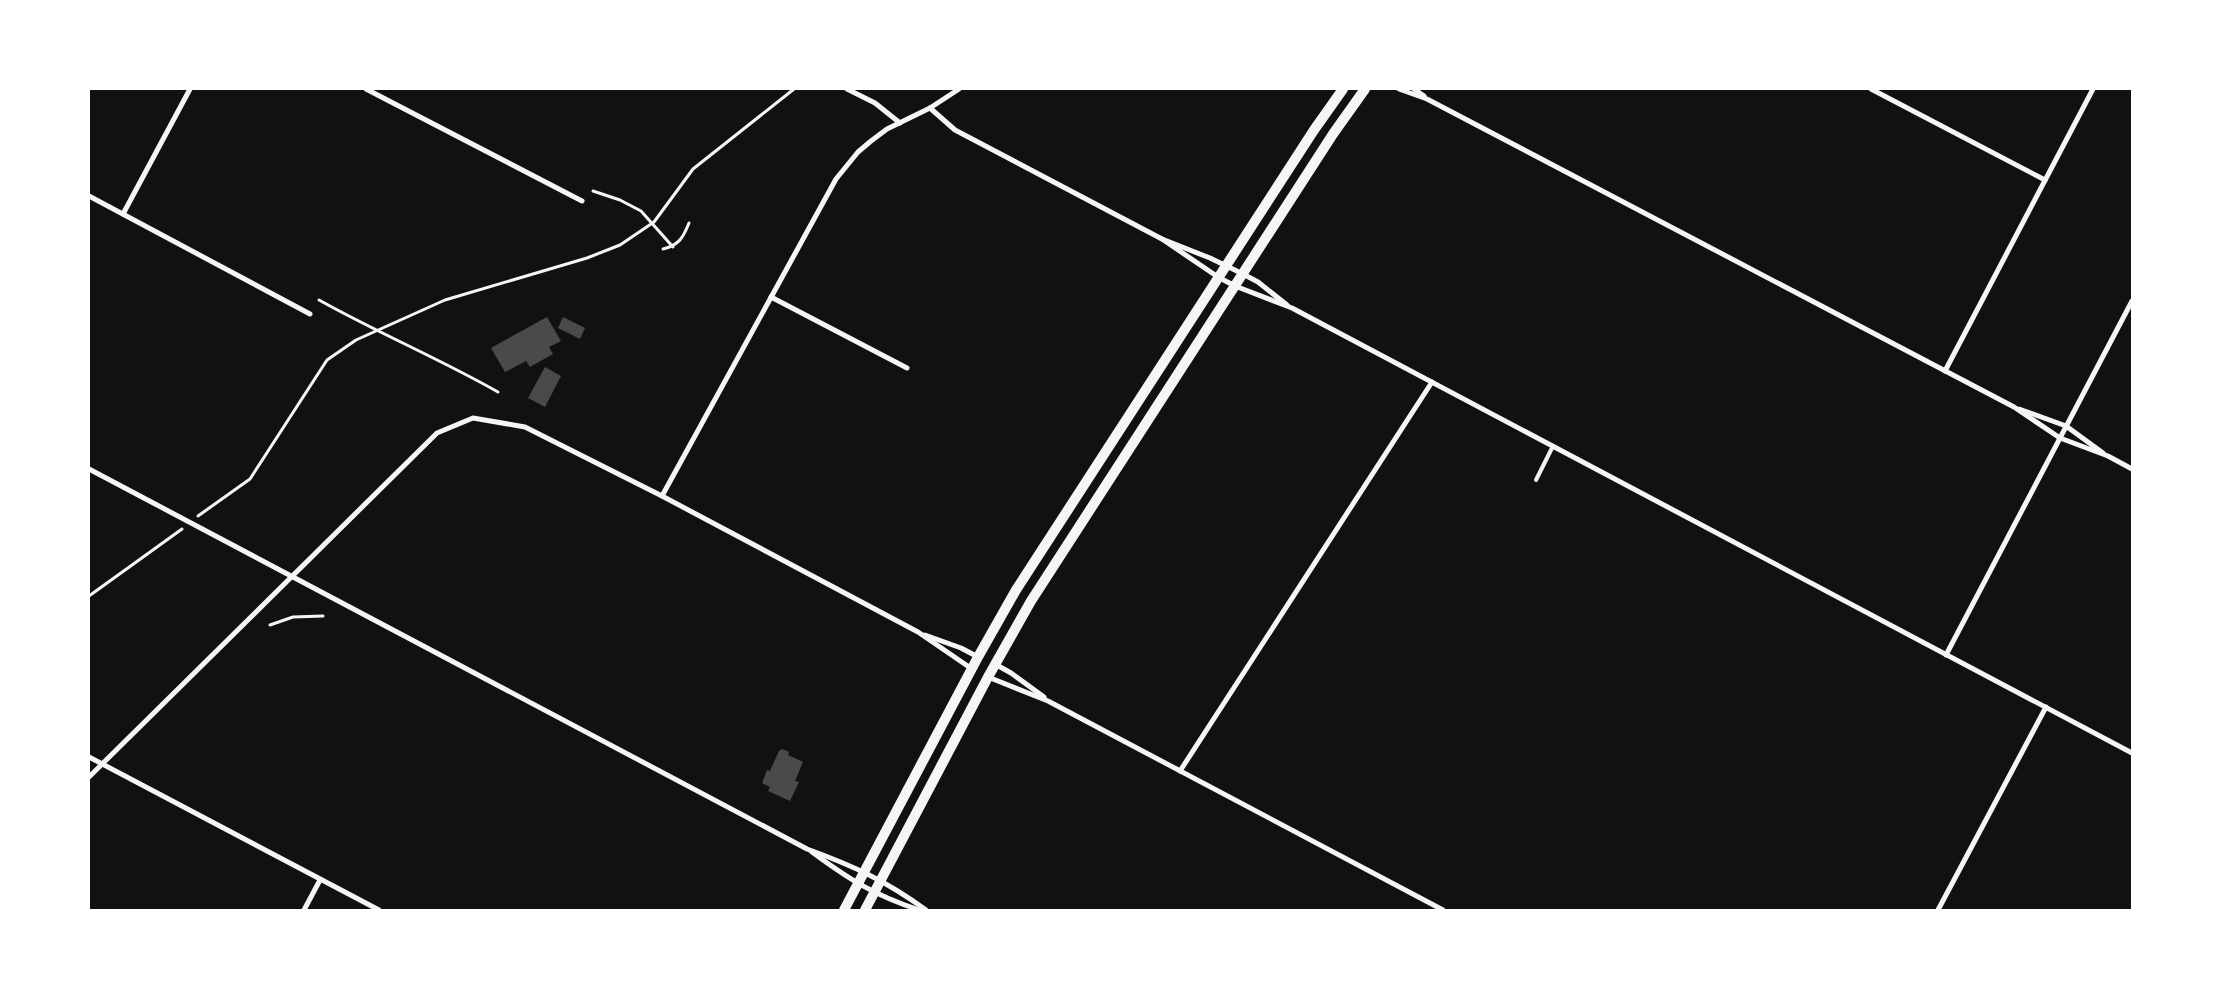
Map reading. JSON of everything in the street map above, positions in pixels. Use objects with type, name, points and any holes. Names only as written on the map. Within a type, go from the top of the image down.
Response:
[{"type":"main road","points":[[844,910],[978,657],[1016,590],[1218,277],[1343,89]]},
{"type":"main road","points":[[865,910],[995,664],[1058,559],[1333,134],[1365,89]]},
{"type":"main road","points":[[978,657],[995,664]]},
{"type":"main road","points":[[972,669],[988,677]]},
{"type":"street","points":[[123,214],[190,89]]},
{"type":"street","points":[[366,89],[582,202]]},
{"type":"street","points":[[847,89],[875,104],[900,123]]},
{"type":"street","points":[[662,496],[827,194],[845,166],[871,141],[900,123],[930,108],[959,89]]},
{"type":"street","points":[[1399,89],[1426,99],[2014,407],[2060,438],[2108,456]]},
{"type":"street","points":[[1414,89],[1426,99]]},
{"type":"street","points":[[1871,89],[2045,180]]},
{"type":"street","points":[[1945,371],[2094,89]]},
{"type":"street","points":[[930,108],[955,130],[1162,239],[1243,274],[1258,282],[1292,308]]},
{"type":"street","points":[[89,196],[310,314]]},
{"type":"street","points":[[1162,239],[1218,277],[1235,286],[1292,308],[2132,753]]},
{"type":"street","points":[[771,297],[907,368]]},
{"type":"street","points":[[1946,655],[2132,301]]},
{"type":"street","points":[[1180,771],[1432,382]]},
{"type":"street","points":[[2014,407],[2066,426],[2108,456],[2132,469]]},
{"type":"street","points":[[89,777],[437,433],[473,418],[525,427],[662,496],[918,632],[972,669]]},
{"type":"street","points":[[89,469],[807,849],[881,880],[926,910]]},
{"type":"street","points":[[918,632],[978,657]]},
{"type":"street","points":[[995,664],[1011,673],[1048,701]]},
{"type":"street","points":[[988,677],[1048,701],[1443,910]]},
{"type":"street","points":[[1938,910],[2046,707]]},
{"type":"street","points":[[89,757],[379,910]]},
{"type":"street","points":[[807,849],[874,894],[919,910]]},
{"type":"street","points":[[304,910],[320,880]]},
{"type":"lane","points":[[1536,480],[1553,446]]},
{"type":"path","points":[[89,596],[250,479],[327,360],[356,340],[445,300],[588,258],[620,245],[653,223],[693,169],[794,89]]},
{"type":"path","points":[[593,191],[632,206],[648,217],[673,247]]},
{"type":"path","points":[[663,249],[673,247],[683,238],[689,223]]},
{"type":"path","points":[[319,300],[375,331],[470,376],[498,392]]},
{"type":"path","points":[[270,625],[293,617],[322,616]]},
{"type":"building","points":[[547,317],[561,341],[549,347],[553,354],[530,367],[526,361],[505,372],[491,348]]},
{"type":"building","points":[[563,317],[585,328],[580,339],[558,328]]},
{"type":"building","points":[[545,367],[561,376],[545,407],[528,398]]},
{"type":"building","points":[[782,749],[789,752],[788,755],[803,762],[795,781],[799,782],[790,801],[768,791],[770,787],[762,783],[767,770],[770,771],[779,751]]}]
